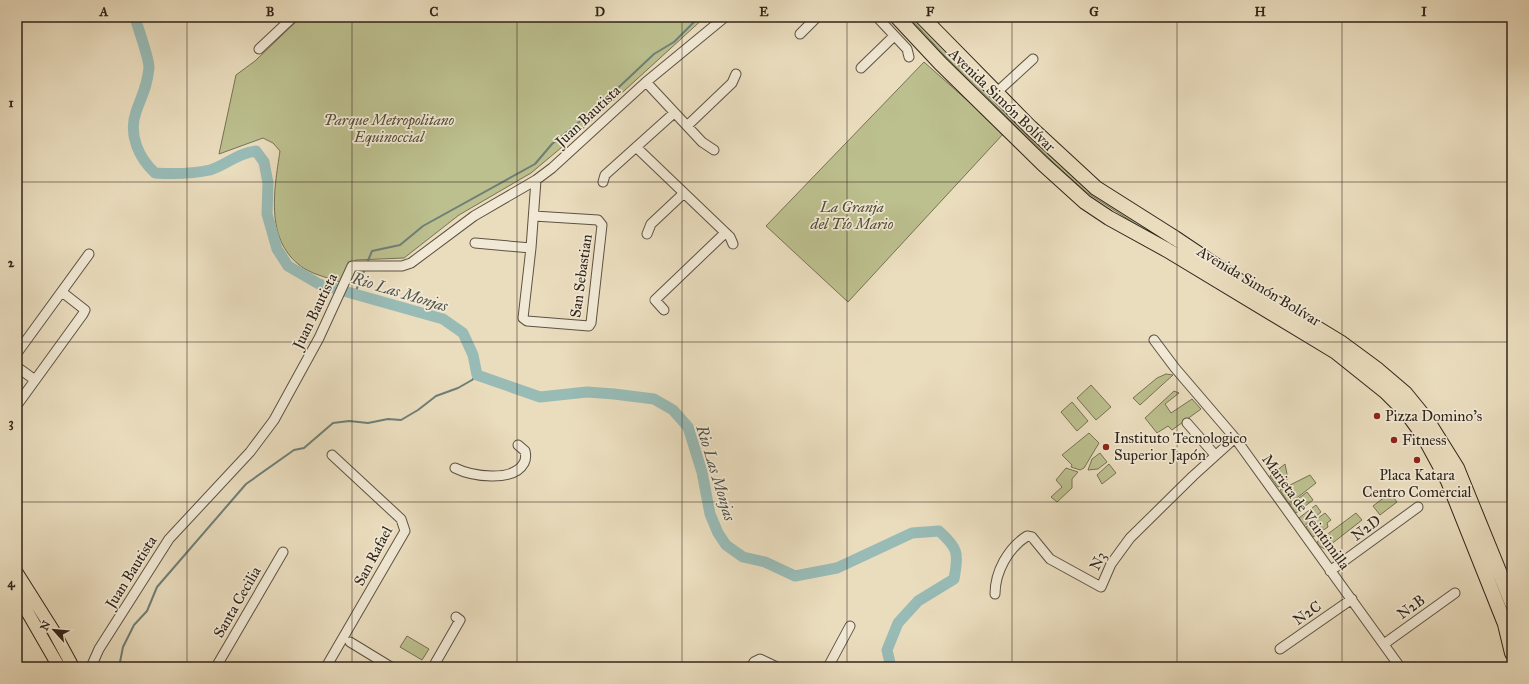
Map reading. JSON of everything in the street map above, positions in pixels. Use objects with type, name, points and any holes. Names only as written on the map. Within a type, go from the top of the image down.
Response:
[{"type":"highway","name":"Avenida Simón Bolívar","points":[[897,17],[940,63],[1043,164],[1085,202],[1109,218],[1167,250],[1336,352],[1362,371],[1397,403],[1422,435],[1448,480],[1504,624],[1512,653]]},
{"type":"highway","name":"Avenida Simón Bolívar","points":[[922,17],[1030,127],[1096,188],[1233,277],[1340,342],[1378,370],[1405,393],[1427,420],[1457,468],[1511,599]]},
{"type":"main road","points":[[17,573],[53,630],[72,667]]},
{"type":"main road","points":[[17,594],[59,667]]},
{"type":"street","points":[[259,49],[293,17]]},
{"type":"street","name":"Juan Bautista","points":[[89,665],[169,539],[250,452],[270,427],[319,338],[352,266],[402,266],[411,263],[474,216],[536,180],[563,158],[646,82],[726,17]]},
{"type":"street","points":[[800,34],[817,17]]},
{"type":"street","points":[[877,17],[907,48],[909,57]]},
{"type":"street","points":[[861,68],[894,36]]},
{"type":"street","points":[[997,92],[1033,59]]},
{"type":"street","points":[[687,126],[732,83],[736,74]]},
{"type":"street","points":[[646,82],[702,142],[714,150]]},
{"type":"street","points":[[603,182],[605,175],[674,113]]},
{"type":"street","points":[[636,146],[725,233],[733,244]]},
{"type":"street","name":"San Sebastian","points":[[534,216],[598,220],[602,225],[591,323],[589,326],[524,320],[523,318],[532,248],[536,180]]},
{"type":"street","points":[[647,234],[651,224],[684,193]]},
{"type":"street","points":[[664,310],[655,300],[725,233]]},
{"type":"street","points":[[475,243],[532,248]]},
{"type":"street","points":[[17,353],[89,254]]},
{"type":"street","points":[[17,405],[85,310],[62,292]]},
{"type":"street","name":"Marieta de Veintimilla","points":[[1154,340],[1175,368],[1235,438],[1400,667]]},
{"type":"street","points":[[17,367],[35,380]]},
{"type":"street","points":[[1187,423],[1215,455]]},
{"type":"street","name":"N3","points":[[995,594],[996,582],[1003,563],[1016,546],[1027,536],[1032,537],[1050,559],[1101,587],[1111,564],[1130,538],[1215,455],[1235,438]]},
{"type":"street","points":[[454,468],[478,475],[496,476],[511,474],[521,467],[526,457],[525,451],[518,445]]},
{"type":"street","name":"San Rafael","points":[[326,667],[405,531],[401,519],[332,455]]},
{"type":"street","name":"N2D","points":[[1330,571],[1418,507]]},
{"type":"street","name":"Santa Cecilia","points":[[216,667],[283,552]]},
{"type":"street","name":"N2B","points":[[1384,644],[1455,593]]},
{"type":"street","name":"N2C","points":[[1280,650],[1352,599]]},
{"type":"street","points":[[433,667],[458,618]]},
{"type":"street","points":[[828,667],[850,626]]},
{"type":"street","points":[[350,642],[391,667]]},
{"type":"street","points":[[751,667],[754,662],[760,659],[777,667]]},
{"type":"green space","name":"Parque Metropolitano Equinoccial","points":[[301,17],[705,17],[568,142],[531,173],[459,215],[404,258],[356,260],[346,268],[340,282],[305,269],[292,258],[283,245],[277,231],[274,199],[280,151],[273,143],[263,138],[219,154],[236,75],[255,61]]},
{"type":"green space","points":[[909,17],[914,17],[989,91],[1057,162],[1087,188],[1103,200],[1167,238],[1228,279],[1332,340],[1376,372],[1396,390],[1414,410],[1431,434],[1446,458],[1459,484],[1482,538],[1512,620],[1512,631],[1465,504],[1434,444],[1423,427],[1399,398],[1376,377],[1337,348],[1196,263],[1086,192],[1054,163],[945,56]]},
{"type":"green space","name":"La Granja del Tío Mario","points":[[924,62],[1004,133],[848,302],[766,226]]},
{"type":"green space","points":[[1166,374],[1173,375],[1140,405],[1133,398],[1157,378]]},
{"type":"green space","points":[[1091,385],[1111,407],[1096,420],[1077,398]]},
{"type":"green space","points":[[1174,391],[1179,393],[1165,404],[1171,413],[1192,399],[1201,409],[1172,430],[1168,426],[1157,433],[1145,418]]},
{"type":"green space","points":[[1072,402],[1088,421],[1077,431],[1061,412]]},
{"type":"green space","points":[[1089,433],[1099,443],[1084,468],[1080,470],[1071,467],[1072,465],[1062,455]]},
{"type":"green space","points":[[1100,453],[1107,462],[1098,469],[1088,470],[1092,459]]},
{"type":"green space","points":[[1109,464],[1116,473],[1102,484],[1097,475]]},
{"type":"green space","points":[[1285,464],[1288,479],[1285,480],[1284,484],[1278,487],[1270,476]]},
{"type":"green space","points":[[1066,468],[1078,472],[1072,479],[1072,488],[1057,502],[1051,497],[1062,487],[1056,480]]},
{"type":"green space","points":[[1310,475],[1316,483],[1289,504],[1280,490]]},
{"type":"green space","points":[[1307,492],[1313,500],[1296,513],[1290,505]]},
{"type":"green space","points":[[1390,493],[1397,502],[1380,515],[1373,506]]},
{"type":"green space","points":[[1316,505],[1321,512],[1304,526],[1299,518]]},
{"type":"green space","points":[[1325,513],[1331,520],[1327,523],[1328,527],[1313,537],[1306,527]]},
{"type":"green space","points":[[1356,513],[1362,520],[1325,549],[1319,546],[1317,542]]},
{"type":"green space","points":[[407,636],[429,649],[422,660],[400,647]]},
{"type":"waterway","name":"Rio Las Monjas","points":[[135,17],[149,63],[149,68],[146,86],[134,121],[134,137],[136,146],[144,160],[155,173],[169,174],[210,170],[249,152],[256,151],[264,162],[268,183],[267,214],[277,249],[288,266],[319,284],[443,319],[463,333],[473,355],[477,375],[540,397],[587,392],[614,394],[654,399],[673,410],[688,427],[702,472],[710,514],[718,533],[726,545],[743,557],[765,562],[795,576],[837,568],[912,533],[939,531],[950,542],[956,552],[954,579],[918,601],[898,623],[887,650],[891,667]]},
{"type":"waterway","points":[[367,263],[372,251],[400,245],[423,226],[535,164],[552,144],[600,105],[654,54],[674,42],[699,17]]},
{"type":"waterway","points":[[355,293],[365,269]]},
{"type":"waterway","points":[[119,667],[123,647],[134,625],[147,611],[157,587],[246,484],[294,450],[304,448],[333,423],[349,421],[368,423],[388,419],[401,420],[418,410],[436,396],[458,388],[472,380],[477,375]]},
{"type":"place","name":"Pizza Domino's","points":[[1377,416]]},
{"type":"place","name":"Fitness","points":[[1394,440]]},
{"type":"place","name":"Instituto Tecnologico Superior Japón","points":[[1106,447]]},
{"type":"place","name":"Placa Katara Centro Comercial","points":[[1417,460]]}]
